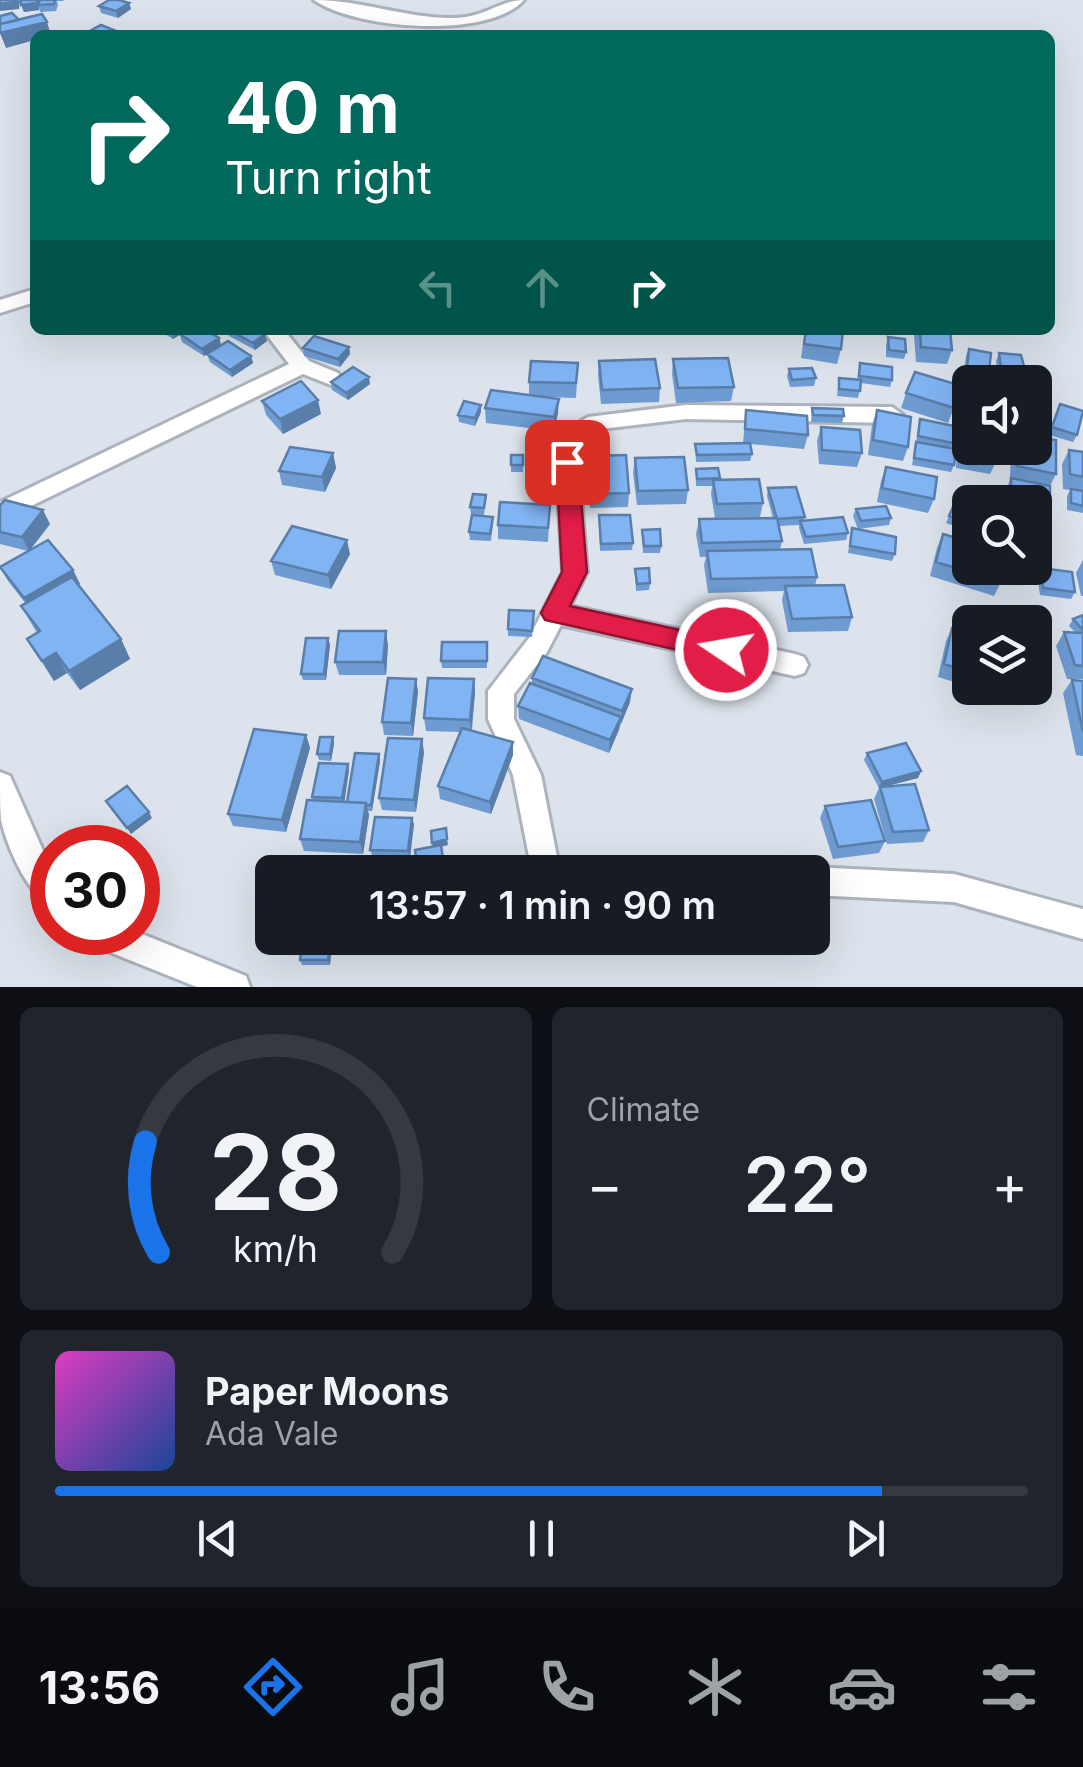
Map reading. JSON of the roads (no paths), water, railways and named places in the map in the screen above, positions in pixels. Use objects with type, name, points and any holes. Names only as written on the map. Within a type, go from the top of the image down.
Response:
[{"type":"street","points":[[321,0],[349,10],[432,21],[498,14],[517,0]]},
{"type":"street","points":[[0,307],[30,297]]},
{"type":"street","points":[[278,335],[302,366],[332,378]]},
{"type":"street","points":[[0,512],[302,366]]},
{"type":"street","points":[[543,855],[527,775],[501,719],[501,691],[538,645],[574,572],[567,462],[577,434],[596,422],[686,412],[892,414]]},
{"type":"street","points":[[554,613],[795,665]]},
{"type":"street","points":[[0,784],[30,856]]},
{"type":"street","points":[[830,882],[954,888],[1083,924]]},
{"type":"street","points":[[155,955],[235,987]]}]
